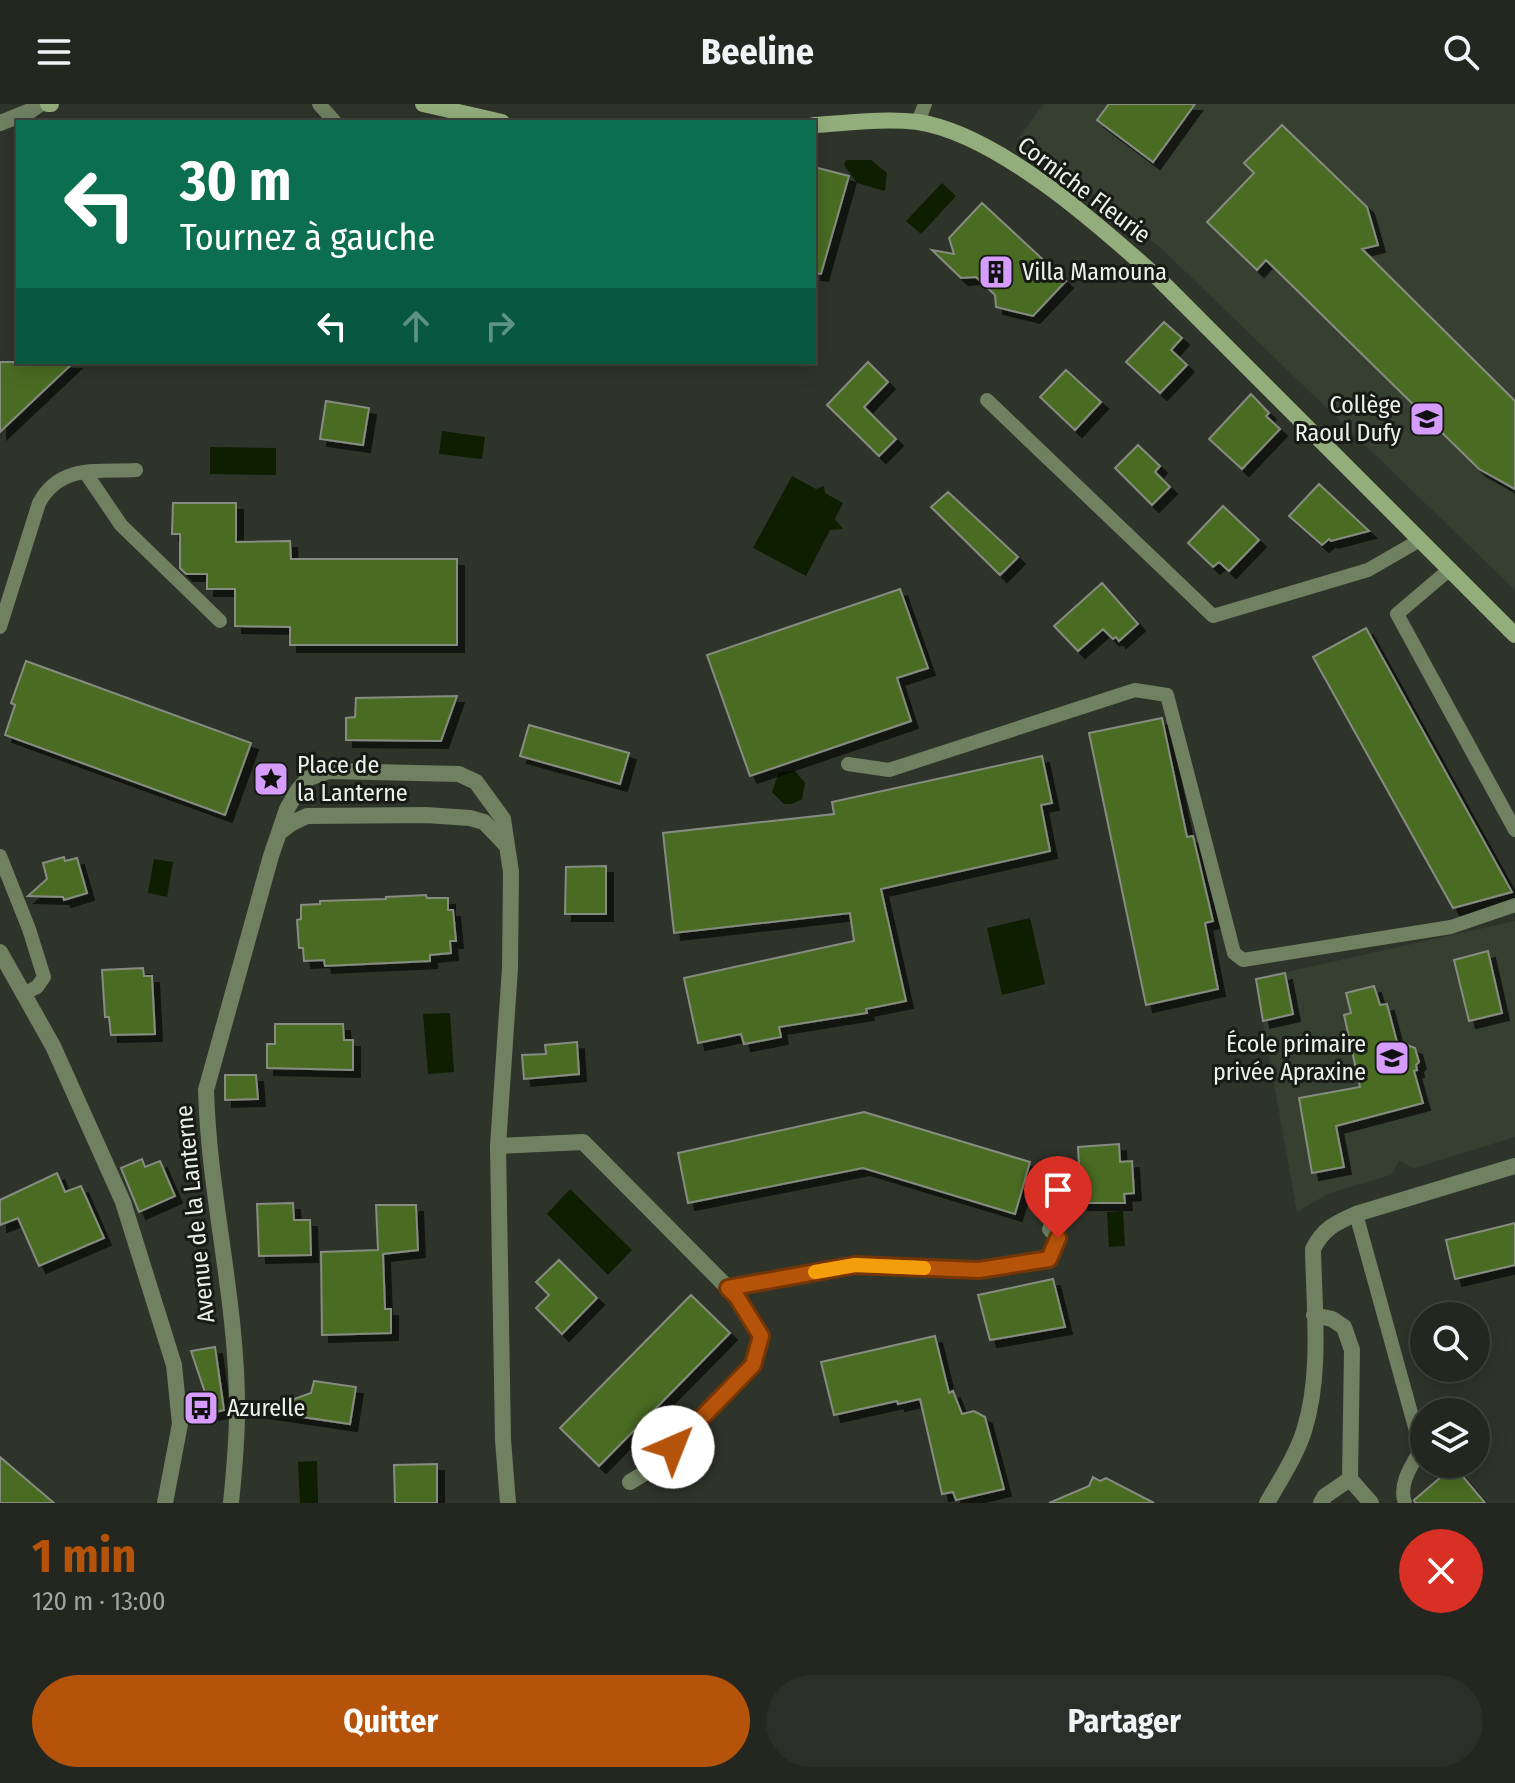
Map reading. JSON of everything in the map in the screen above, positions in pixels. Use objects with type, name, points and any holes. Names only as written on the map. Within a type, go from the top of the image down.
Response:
[{"type":"main road","points":[[423,104],[493,120]]},
{"type":"main road","name":"Corniche Fleurie","points":[[816,125],[918,122],[951,130],[1023,168],[1124,248],[1169,289],[1515,635]]},
{"type":"street","points":[[0,123],[40,104]]},
{"type":"street","name":"Avenue de la Lanterne","points":[[231,1503],[237,1410],[221,1235],[207,1127],[206,1090],[287,809],[309,778],[320,773],[359,771],[459,774],[476,782],[503,819],[509,848],[510,968],[498,1146],[503,1440],[508,1503]]},
{"type":"street","points":[[278,834],[307,816],[455,817],[484,822],[509,848]]},
{"type":"street","name":"Avenue de la Lanterne","points":[[0,952],[53,1046],[123,1202],[174,1365],[180,1424],[165,1503]]},
{"type":"street","points":[[498,1146],[583,1142],[737,1297],[761,1336],[753,1365],[653,1468],[630,1482]]},
{"type":"street","points":[[1267,1503],[1304,1433],[1313,1376],[1313,1249],[1320,1234],[1331,1224],[1356,1214],[1515,1166]]},
{"type":"street","points":[[728,1288],[855,1265],[979,1270],[1049,1259],[1058,1238],[1050,1229]]},
{"type":"street","points":[[1314,1315],[1332,1319],[1344,1327],[1352,1350],[1350,1479],[1371,1503]]},
{"type":"street","points":[[1321,1503],[1325,1496],[1350,1479]]},
{"type":"lane","points":[[319,104],[333,120]]},
{"type":"lane","points":[[918,122],[925,104]]},
{"type":"lane","points":[[987,400],[1213,616],[1368,570],[1420,540]]},
{"type":"lane","points":[[0,627],[39,503],[48,487],[65,475],[136,470]]},
{"type":"lane","points":[[85,472],[121,525],[220,621]]},
{"type":"lane","points":[[1450,569],[1397,614],[1515,830]]},
{"type":"lane","points":[[848,764],[889,770],[1135,690],[1167,695],[1234,953],[1243,960],[1451,927],[1515,905]]},
{"type":"lane","points":[[0,856],[44,977],[37,987],[23,994]]},
{"type":"lane","points":[[1356,1214],[1421,1449],[1406,1476],[1402,1497],[1405,1503]]},
{"type":"shaded area","name":"Collège Raoul Dufy","points":[[1044,104],[1515,104],[1515,590],[1162,249],[1019,137]]},
{"type":"shaded area","points":[[846,160],[871,160],[887,173],[885,191],[857,183],[844,165]]},
{"type":"shaded area","points":[[942,183],[956,196],[921,234],[906,221]]},
{"type":"shaded area","points":[[442,431],[485,437],[482,459],[439,454]]},
{"type":"shaded area","points":[[210,447],[276,448],[276,475],[210,474]]},
{"type":"shaded area","points":[[792,476],[816,489],[824,486],[825,493],[843,503],[835,519],[843,529],[830,530],[806,576],[753,548]]},
{"type":"shaded area","points":[[795,771],[805,783],[802,799],[784,804],[772,792],[779,772]]},
{"type":"shaded area","points":[[154,859],[173,862],[167,897],[148,893]]},
{"type":"shaded area","points":[[1030,918],[1045,984],[1002,995],[987,928]]},
{"type":"shaded area","name":"École primaire privée Apraxine","points":[[1515,921],[1515,1137],[1414,1168],[1399,1161],[1391,1175],[1330,1193],[1297,1212],[1255,979]]},
{"type":"shaded area","points":[[450,1013],[454,1072],[428,1074],[423,1014]]},
{"type":"shaded area","points":[[570,1189],[632,1250],[608,1275],[547,1214]]},
{"type":"shaded area","points":[[1123,1211],[1125,1246],[1109,1247],[1107,1212]]},
{"type":"shaded area","points":[[317,1461],[318,1503],[300,1503],[298,1462]]},
{"type":"building","points":[[1109,104],[1195,104],[1153,162],[1097,120]]},
{"type":"building","points":[[1282,125],[1367,207],[1378,245],[1362,249],[1515,401],[1515,489],[1479,469],[1266,260],[1257,270],[1207,222],[1254,173],[1244,163]]},
{"type":"building","points":[[816,168],[849,176],[821,274],[816,273]]},
{"type":"building","name":"Villa Mamouna","points":[[982,203],[1066,281],[1033,316],[996,307],[995,295],[976,277],[961,278],[932,250],[954,254],[949,238]]},
{"type":"building","points":[[1164,322],[1182,338],[1171,350],[1187,365],[1160,393],[1126,362]]},
{"type":"building","points":[[0,362],[72,364],[0,432]]},
{"type":"building","points":[[868,362],[888,382],[864,407],[896,439],[879,456],[827,405]]},
{"type":"building","points":[[1066,370],[1101,402],[1075,430],[1040,397]]},
{"type":"building","points":[[1251,394],[1269,413],[1266,416],[1280,429],[1242,469],[1209,439]]},
{"type":"building","points":[[326,401],[369,408],[363,445],[320,439]]},
{"type":"building","points":[[1138,445],[1160,466],[1155,472],[1170,487],[1152,505],[1115,468]]},
{"type":"building","points":[[1319,484],[1369,531],[1329,539],[1322,545],[1289,516]]},
{"type":"building","points":[[948,492],[1018,557],[1000,575],[931,507]]},
{"type":"building","points":[[173,503],[236,503],[236,542],[290,541],[291,559],[457,559],[457,645],[290,645],[290,627],[235,626],[235,589],[207,589],[207,574],[186,574],[180,568],[180,534],[172,534]]},
{"type":"building","points":[[1223,506],[1259,540],[1229,571],[1219,562],[1213,567],[1188,543]]},
{"type":"building","points":[[1102,583],[1138,624],[1119,641],[1103,629],[1078,651],[1054,626]]},
{"type":"building","points":[[900,589],[928,668],[897,678],[911,721],[750,776],[707,655]]},
{"type":"building","points":[[1366,628],[1512,892],[1453,908],[1313,657]]},
{"type":"building","points":[[26,661],[251,743],[225,815],[5,735],[15,705],[11,703]]},
{"type":"building","points":[[457,696],[441,741],[346,740],[346,718],[355,717],[356,698]]},
{"type":"building","points":[[1162,718],[1187,837],[1193,836],[1213,921],[1205,923],[1218,989],[1146,1005],[1089,733]]},
{"type":"building","points":[[529,725],[629,753],[620,784],[520,756]]},
{"type":"building","points":[[1042,756],[1052,803],[1041,805],[1050,851],[881,889],[906,1001],[866,1009],[867,1013],[779,1027],[781,1037],[744,1044],[741,1034],[698,1043],[684,978],[854,941],[850,913],[674,933],[663,833],[834,814],[832,802]]},
{"type":"building","points":[[64,857],[65,861],[77,858],[87,893],[64,900],[63,897],[28,896],[47,879],[43,863]]},
{"type":"building","points":[[606,866],[606,914],[565,914],[566,867]]},
{"type":"building","points":[[426,895],[427,898],[448,898],[448,910],[453,910],[456,941],[450,941],[451,953],[430,955],[430,961],[325,966],[324,960],[304,961],[303,948],[299,948],[297,920],[301,919],[301,905],[320,904],[320,901]]},
{"type":"building","points":[[1488,951],[1502,1013],[1469,1021],[1454,960]]},
{"type":"building","points":[[143,968],[144,976],[152,976],[155,1034],[111,1035],[109,1017],[105,1017],[102,970]]},
{"type":"building","points":[[1285,973],[1293,1014],[1263,1021],[1256,979]]},
{"type":"building","points":[[1374,986],[1380,1005],[1387,1004],[1398,1046],[1415,1048],[1419,1062],[1414,1071],[1423,1103],[1336,1126],[1344,1167],[1312,1173],[1299,1098],[1360,1087],[1344,1015],[1351,1013],[1346,993]]},
{"type":"building","points":[[275,1024],[343,1024],[344,1040],[353,1040],[353,1070],[267,1068],[267,1044],[275,1044]]},
{"type":"building","points":[[577,1042],[579,1074],[524,1079],[522,1055],[546,1054],[545,1045]]},
{"type":"building","points":[[225,1075],[256,1075],[258,1099],[225,1100]]},
{"type":"building","points":[[864,1112],[1030,1162],[1015,1214],[863,1168],[688,1203],[678,1153]]},
{"type":"building","points":[[1119,1144],[1120,1162],[1132,1161],[1134,1193],[1124,1194],[1125,1203],[1081,1203],[1078,1147]]},
{"type":"building","points":[[142,1159],[145,1167],[160,1161],[175,1196],[139,1212],[121,1168]]},
{"type":"building","points":[[57,1173],[65,1192],[81,1186],[104,1238],[39,1266],[18,1218],[0,1225],[0,1200]]},
{"type":"building","points":[[293,1203],[294,1220],[310,1220],[311,1255],[259,1256],[257,1204]]},
{"type":"building","points":[[376,1205],[416,1205],[418,1250],[383,1254],[385,1309],[391,1309],[391,1333],[322,1335],[321,1252],[378,1250]]},
{"type":"building","points":[[1515,1223],[1515,1265],[1455,1279],[1446,1240]]},
{"type":"building","points":[[559,1260],[597,1298],[562,1334],[536,1308],[549,1295],[536,1282]]},
{"type":"building","points":[[1053,1279],[1065,1327],[990,1340],[978,1295]]},
{"type":"building","points":[[691,1295],[730,1333],[599,1466],[560,1428]]},
{"type":"building","points":[[935,1336],[949,1393],[953,1391],[962,1414],[974,1411],[985,1417],[1004,1489],[956,1500],[953,1492],[942,1494],[920,1399],[834,1415],[821,1362]]},
{"type":"building","points":[[215,1347],[224,1410],[212,1413],[191,1351]]},
{"type":"building","points":[[314,1381],[356,1387],[350,1424],[261,1411],[311,1393]]},
{"type":"building","points":[[0,1457],[54,1503],[0,1503]]},
{"type":"building","points":[[437,1464],[437,1503],[395,1503],[394,1465]]},
{"type":"building","points":[[1093,1477],[1100,1481],[1106,1478],[1154,1503],[1049,1503],[1089,1486]]},
{"type":"building","points":[[1440,1478],[1464,1478],[1485,1503],[1415,1503],[1414,1500]]},
{"type":"slow traffic","points":[[815,1272],[855,1265],[924,1268]]},
{"type":"place","name":"Villa Mamouna","points":[[996,272]]},
{"type":"place","name":"Collège Raoul Dufy","points":[[1427,419]]},
{"type":"place","name":"Place de la Lanterne","points":[[271,779]]},
{"type":"place","name":"École primaire privée Apraxine","points":[[1392,1058]]},
{"type":"place","name":"Azurelle","points":[[201,1408]]},
{"type":"route","points":[[673,1447],[753,1365],[761,1336],[728,1288],[855,1265],[979,1270],[1049,1259],[1058,1238]]}]
